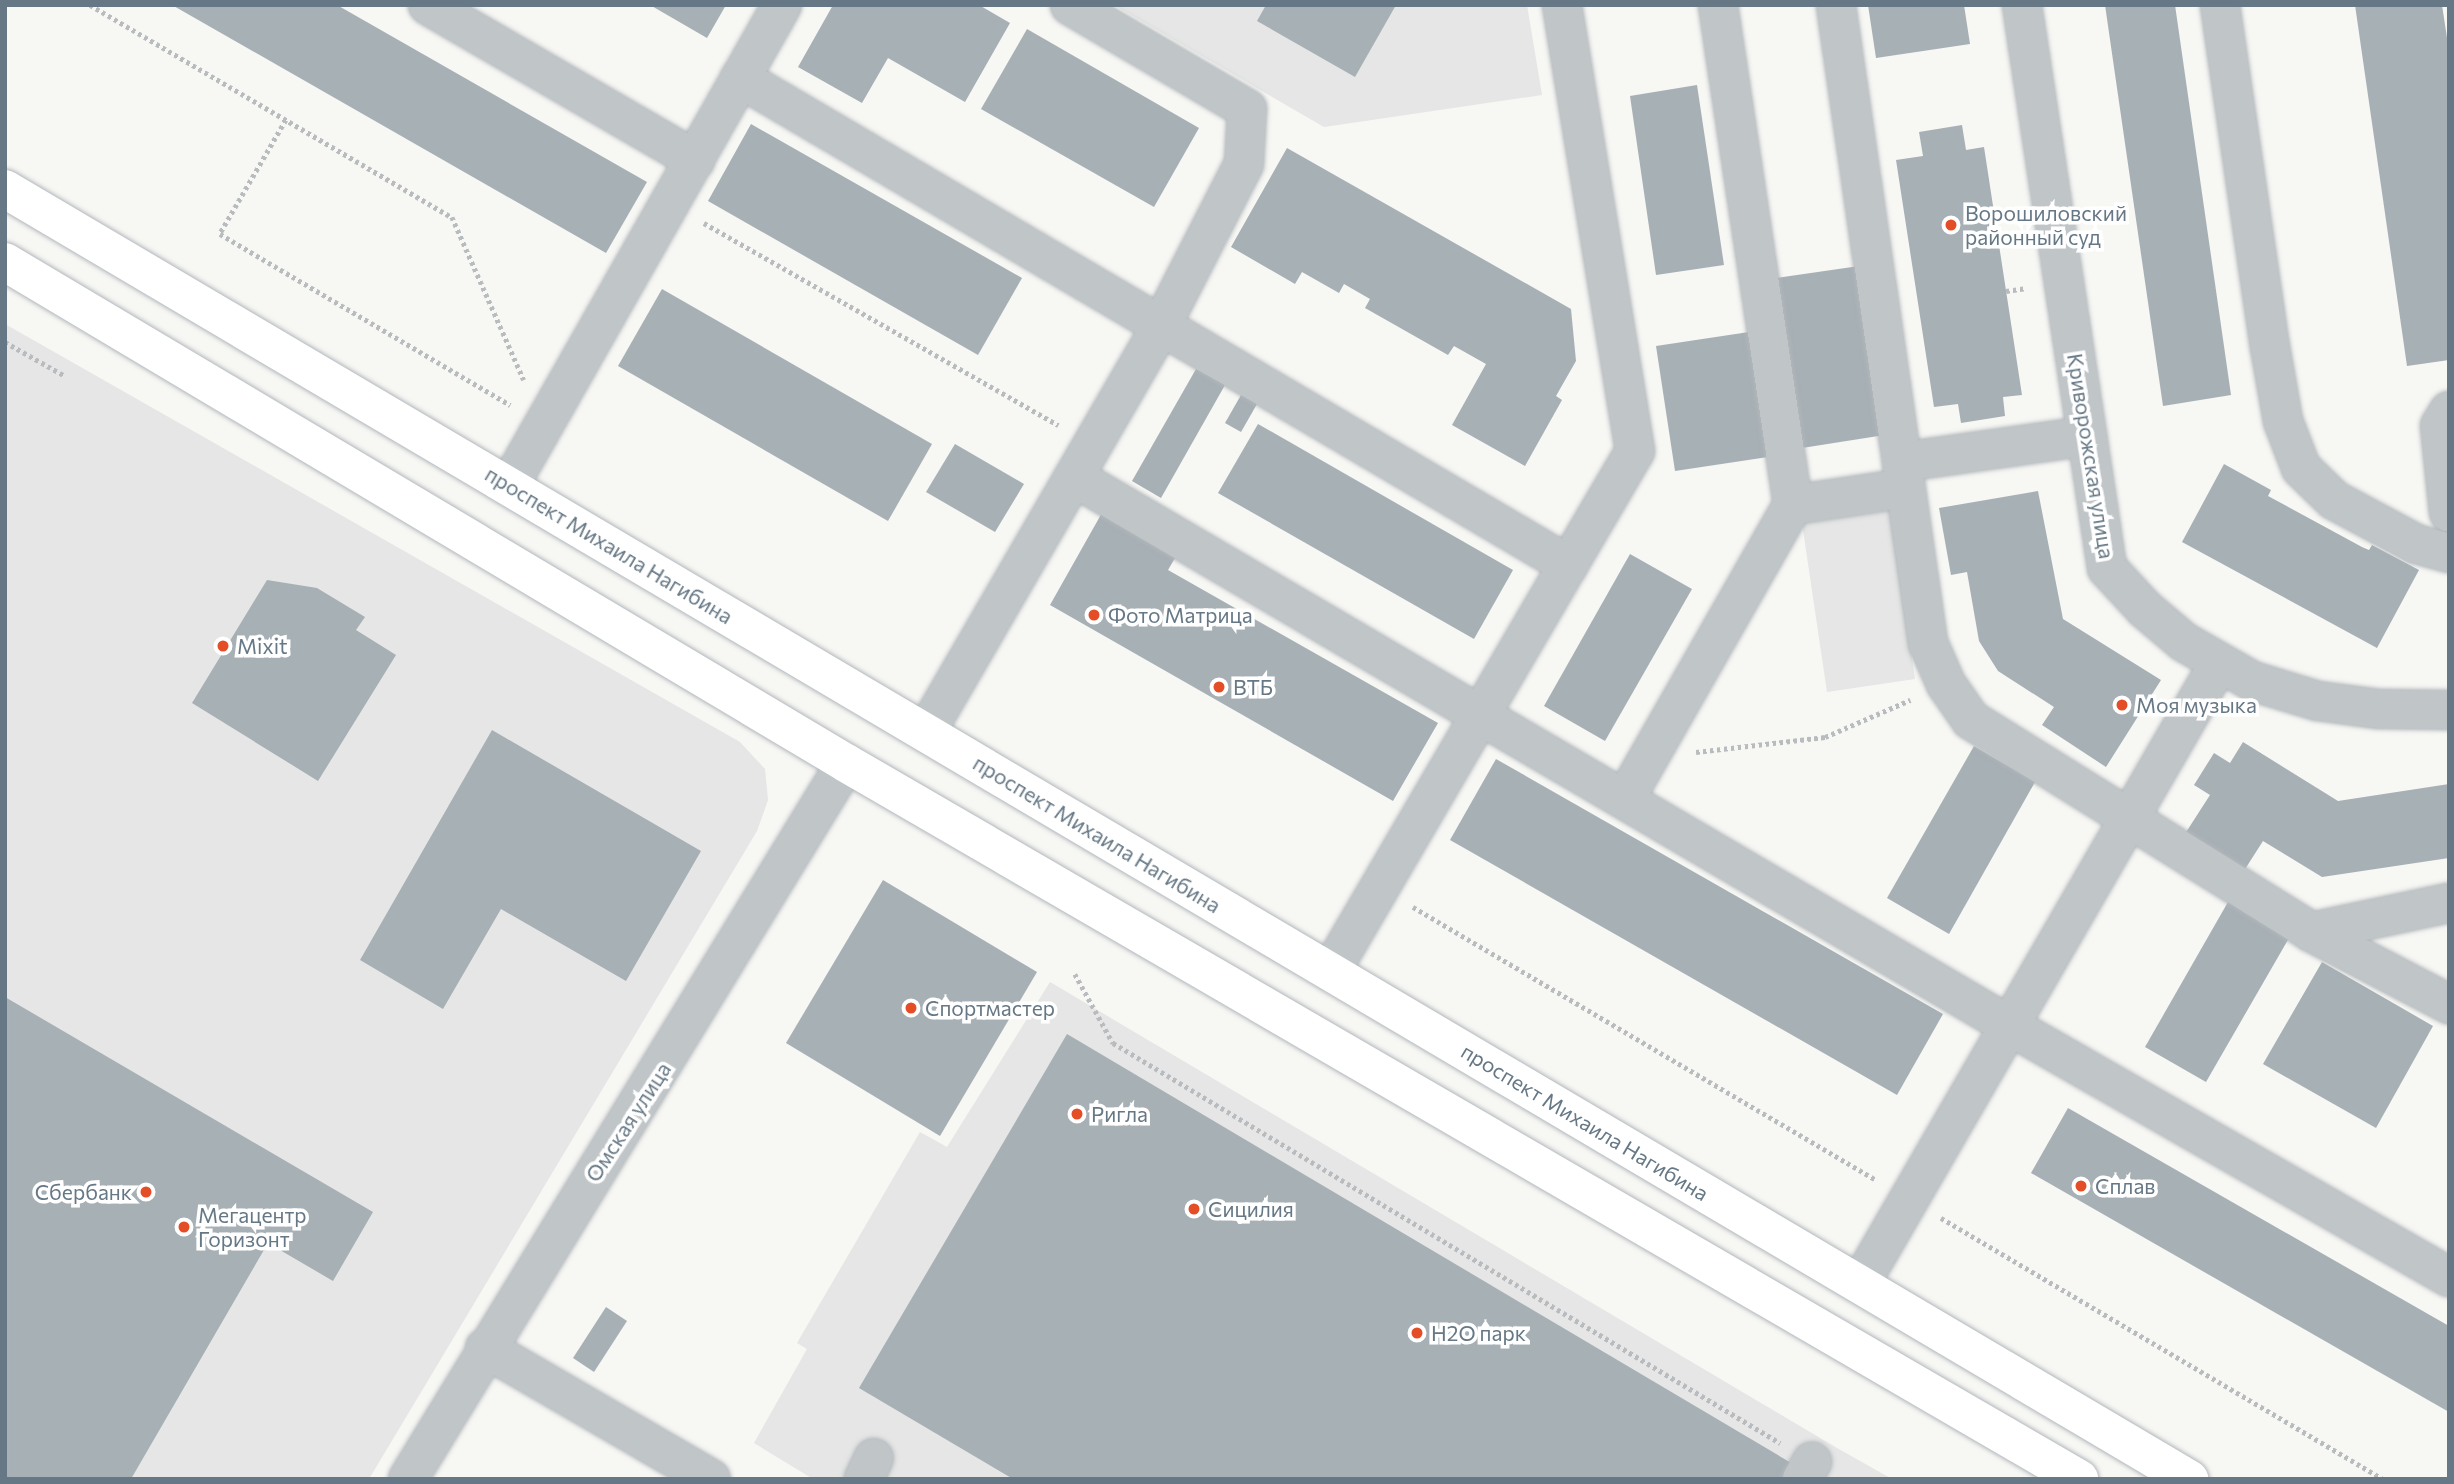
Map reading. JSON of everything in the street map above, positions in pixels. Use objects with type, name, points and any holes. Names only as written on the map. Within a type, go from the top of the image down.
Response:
[{"type":"main road","name":"проспект Михаила Нагибина","points":[[5,188],[2189,1479]]},
{"type":"main road","points":[[5,262],[846,763],[2079,1479]]},
{"type":"street","points":[[428,5],[695,160]]},
{"type":"street","points":[[509,486],[782,5]]},
{"type":"street","points":[[926,732],[1161,326],[1244,164],[1247,108],[1070,5]]},
{"type":"street","points":[[1330,972],[1635,451],[1562,5]]},
{"type":"street","points":[[1625,799],[1793,505],[1718,5]]},
{"type":"street","points":[[1836,5],[1928,643],[1946,684],[1971,720],[2311,932],[2449,1004]]},
{"type":"street","name":"Криворожская улица","points":[[2022,5],[2107,568],[2145,609],[2218,665],[2318,701],[2379,709],[2449,710]]},
{"type":"street","points":[[2220,5],[2283,421],[2301,468],[2334,500],[2416,544],[2449,553]]},
{"type":"street","points":[[740,78],[1567,565]]},
{"type":"street","points":[[2446,422],[2449,513]]},
{"type":"street","points":[[1793,505],[1904,475],[2087,436]]},
{"type":"street","points":[[1083,461],[1481,714],[2010,1026],[2449,1277]]},
{"type":"street","points":[[1860,1284],[2218,665]]},
{"type":"street","name":"Омская улица","points":[[408,1479],[485,1348],[691,1023],[846,763]]},
{"type":"street","points":[[2311,932],[2449,904]]},
{"type":"street","points":[[485,1348],[711,1479]]},
{"type":"path","points":[[90,5],[452,217],[544,425]]},
{"type":"path","points":[[286,120],[220,234],[544,425]]},
{"type":"path","points":[[670,203],[1083,461]]},
{"type":"path","points":[[2006,290],[2028,288]]},
{"type":"path","points":[[5,342],[65,376]]},
{"type":"path","points":[[1648,758],[1825,737],[1946,684]]},
{"type":"path","points":[[1379,887],[2383,1479]]},
{"type":"path","points":[[1075,974],[1113,1043],[1807,1470]]},
{"type":"shaded area","points":[[1114,5],[1527,5],[1542,95],[1324,127]]},
{"type":"shaded area","points":[[5,324],[740,742],[765,769],[768,800],[757,831],[369,1479],[5,1479]]},
{"type":"shaded area","points":[[1890,510],[1915,679],[1827,692],[1802,523]]},
{"type":"shaded area","points":[[1050,982],[1892,1479],[813,1479],[754,1443],[807,1349],[797,1343],[920,1132],[947,1147]]},
{"type":"building","points":[[172,5],[337,5],[647,182],[606,253]]},
{"type":"building","points":[[650,5],[726,5],[707,38]]},
{"type":"building","points":[[833,5],[979,5],[1010,23],[965,102],[888,58],[862,103],[798,67]]},
{"type":"building","points":[[1266,5],[1396,5],[1355,77],[1257,21]]},
{"type":"building","points":[[1868,5],[1964,5],[1970,44],[1876,58]]},
{"type":"building","points":[[2105,5],[2175,5],[2231,395],[2163,406]]},
{"type":"building","points":[[2355,5],[2442,5],[2449,51],[2449,360],[2407,366]]},
{"type":"building","points":[[1027,29],[1199,128],[1154,207],[981,109]]},
{"type":"building","points":[[1697,85],[1724,265],[1656,275],[1630,96]]},
{"type":"building","points":[[751,124],[1022,278],[978,355],[708,201]]},
{"type":"building","name":"Ворошиловский районный суд","points":[[1962,125],[1966,150],[1984,147],[2022,395],[2003,397],[2005,416],[1961,423],[1958,404],[1934,407],[1896,160],[1923,156],[1919,132]]},
{"type":"building","points":[[1287,148],[1571,309],[1576,361],[1556,396],[1562,400],[1525,466],[1452,425],[1486,364],[1454,346],[1448,355],[1365,308],[1370,299],[1344,284],[1339,293],[1302,272],[1295,284],[1231,247]]},
{"type":"building","points":[[1866,265],[1891,434],[1802,448],[1777,278]]},
{"type":"building","points":[[662,289],[932,444],[888,521],[618,366]]},
{"type":"building","points":[[1749,332],[1768,457],[1675,471],[1656,346]]},
{"type":"building","points":[[1196,369],[1225,385],[1161,498],[1132,481]]},
{"type":"building","points":[[1241,395],[1257,404],[1241,432],[1225,423]]},
{"type":"building","points":[[1258,424],[1513,570],[1474,639],[1218,493]]},
{"type":"building","points":[[955,444],[1024,484],[995,532],[926,492]]},
{"type":"building","points":[[2224,464],[2271,490],[2268,496],[2362,547],[2369,550],[2372,545],[2419,570],[2377,648],[2182,542]]},
{"type":"building","points":[[2038,491],[2063,619],[2161,680],[2106,767],[2042,725],[2054,707],[1998,671],[1979,641],[1967,572],[1951,575],[1939,508]]},
{"type":"building","points":[[1103,511],[1178,553],[1168,570],[1438,723],[1393,801],[1050,605]]},
{"type":"building","points":[[1630,554],[1692,589],[1605,741],[1544,706]]},
{"type":"building","points":[[267,580],[317,588],[365,617],[356,630],[396,655],[318,781],[192,703]]},
{"type":"building","points":[[492,730],[701,851],[626,981],[501,909],[443,1009],[360,960]]},
{"type":"building","points":[[2243,742],[2338,801],[2449,784],[2449,858],[2322,877],[2263,841],[2240,877],[2181,840],[2210,795],[2194,785],[2214,753],[2230,763]]},
{"type":"building","points":[[1974,746],[2035,782],[1949,934],[1887,898]]},
{"type":"building","points":[[1496,759],[1943,1014],[1897,1095],[1450,840]]},
{"type":"building","name":"Спортмастер","points":[[883,880],[1037,972],[940,1136],[786,1043]]},
{"type":"building","points":[[2232,895],[2293,931],[2206,1082],[2145,1047]]},
{"type":"building","points":[[2322,962],[2433,1026],[2376,1128],[2263,1064]]},
{"type":"building","name":"Мегацентр Горизонт","points":[[5,997],[373,1212],[333,1281],[268,1243],[131,1479],[5,1479]]},
{"type":"building","points":[[1067,1034],[1798,1467],[1791,1479],[1013,1479],[859,1388]]},
{"type":"building","points":[[2068,1108],[2449,1326],[2449,1412],[2031,1173]]},
{"type":"building","points":[[606,1307],[627,1321],[594,1372],[573,1358]]},
{"type":"place","name":"Ворошиловский районный суд","points":[[1951,225]]},
{"type":"place","name":"Фото Матрица","points":[[1094,615]]},
{"type":"place","name":"Mixit","points":[[223,646]]},
{"type":"place","name":"ВТБ","points":[[1219,687]]},
{"type":"place","name":"Моя музыка","points":[[2122,705]]},
{"type":"place","name":"Спортмастер","points":[[911,1008]]},
{"type":"place","name":"Ригла","points":[[1077,1114]]},
{"type":"place","name":"Сплав","points":[[2081,1186]]},
{"type":"place","name":"Сбербанк","points":[[146,1192]]},
{"type":"place","name":"Сицилия","points":[[1194,1209]]},
{"type":"place","name":"Мегацентр Горизонт","points":[[184,1227]]},
{"type":"place","name":"H2O парк","points":[[1417,1333]]}]
